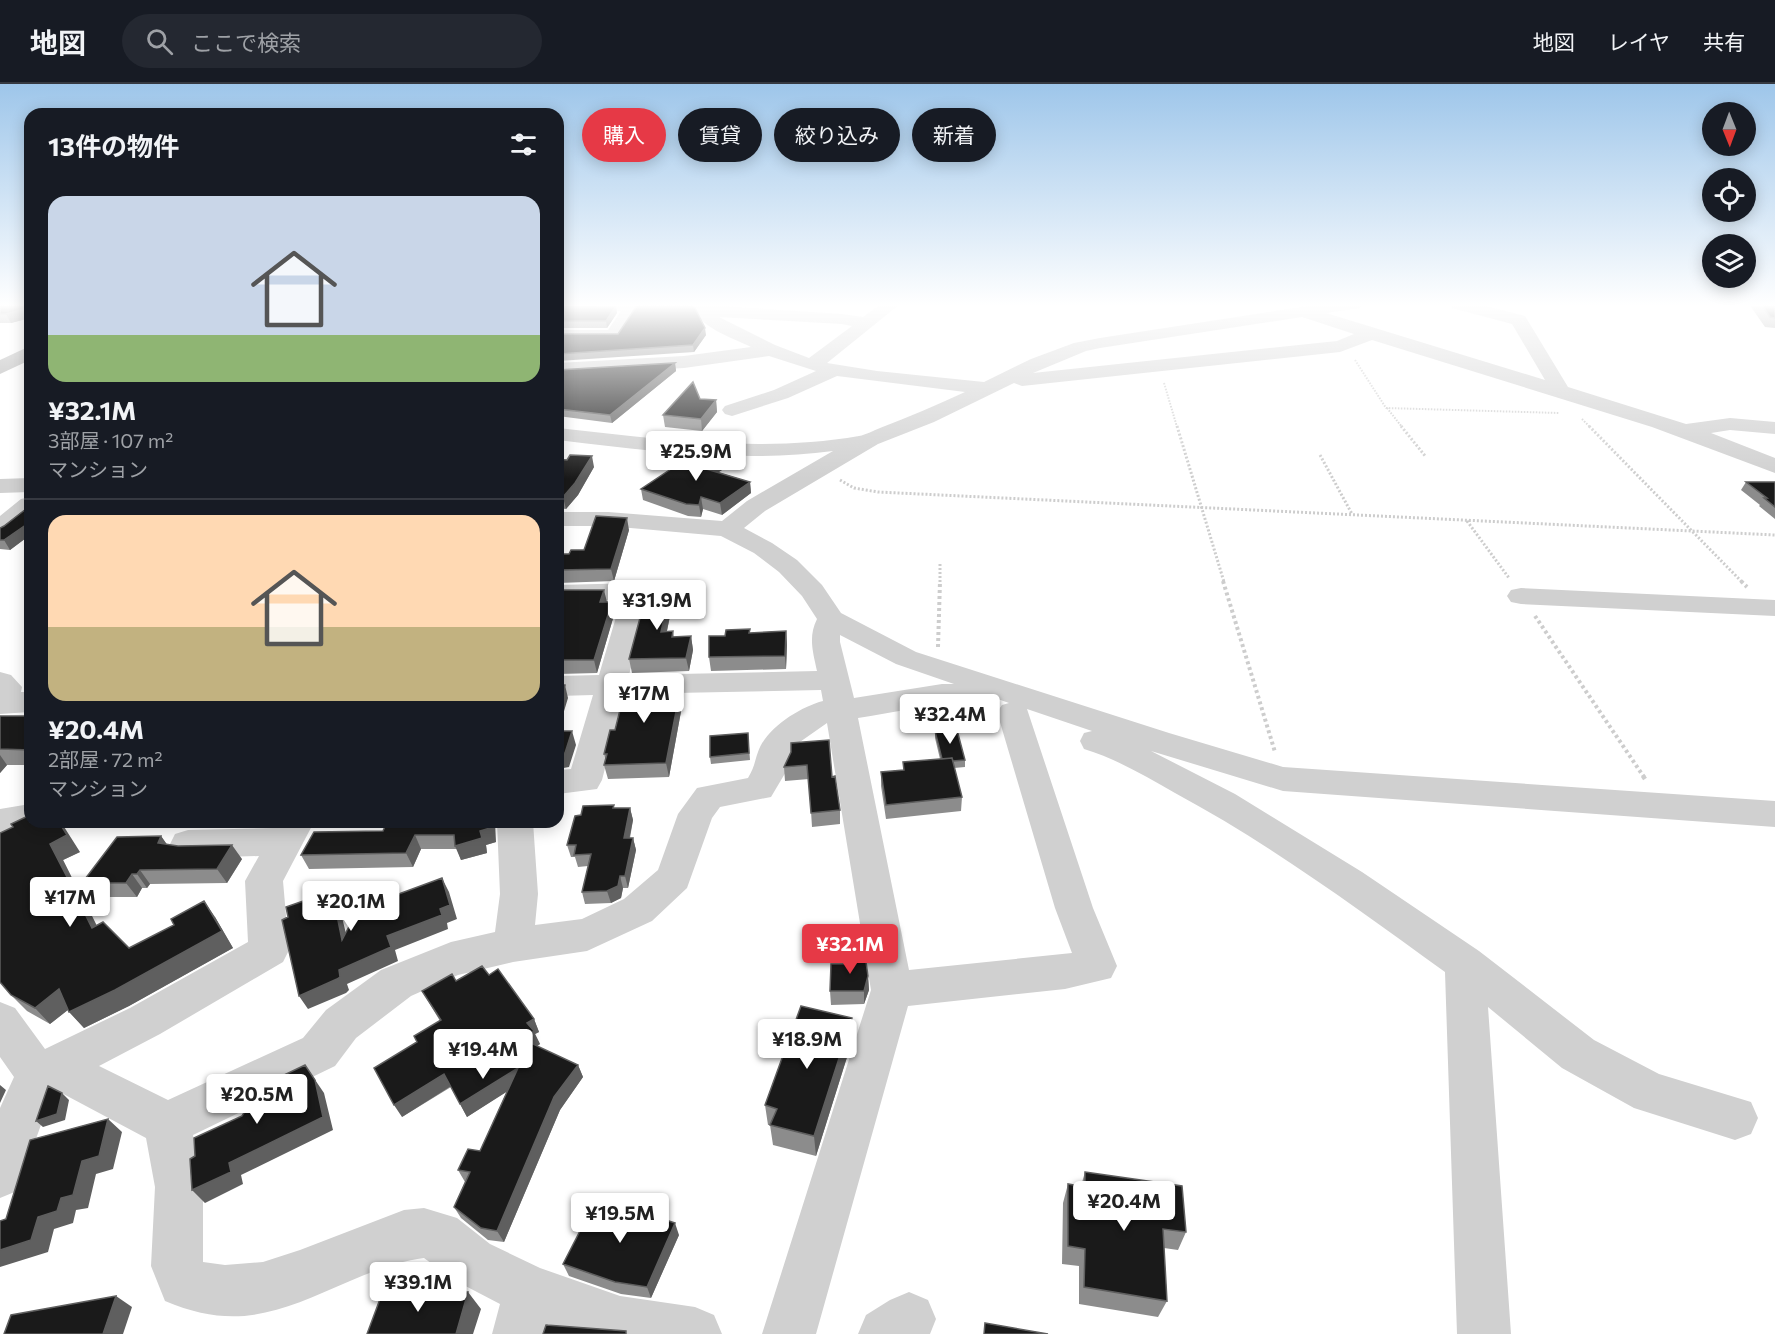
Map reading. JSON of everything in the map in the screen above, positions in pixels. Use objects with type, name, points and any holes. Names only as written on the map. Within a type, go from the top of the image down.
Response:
[{"type":"street","points":[[564,369],[678,362]]},
{"type":"street","points":[[805,362],[838,369],[994,384],[1195,362]]},
{"type":"street","points":[[812,365],[815,362]]},
{"type":"street","points":[[727,529],[756,506],[870,439],[927,418],[1040,362]]},
{"type":"street","points":[[1462,362],[1686,431],[1775,466]]},
{"type":"street","points":[[1545,362],[1560,391]]},
{"type":"street","points":[[732,410],[781,394],[838,369]]},
{"type":"street","points":[[1686,431],[1730,424],[1775,428]]},
{"type":"street","points":[[564,434],[731,448],[812,447],[870,439]]},
{"type":"street","points":[[0,486],[24,485]]},
{"type":"street","points":[[0,529],[24,509]]},
{"type":"street","points":[[564,519],[608,519],[727,529],[763,548],[788,566],[812,591],[831,619],[880,646],[930,665],[981,690],[1012,712],[1121,750],[1223,803],[1349,882],[1465,963],[1578,1054],[1650,1093],[1736,1118]]},
{"type":"street","points":[[564,593],[637,591],[585,780],[564,782]]},
{"type":"street","points":[[1521,596],[1771,608]]},
{"type":"street","points":[[789,1334],[892,990],[838,699],[825,642],[826,629],[831,619]]},
{"type":"street","points":[[564,686],[612,684],[838,699],[981,690],[1283,779],[1775,814]]},
{"type":"street","points":[[167,1124],[319,1052],[341,1024],[396,983],[451,958],[513,945],[587,935],[638,910],[674,878],[696,814],[709,796],[759,788],[773,765],[774,752],[786,736],[838,699]]},
{"type":"street","points":[[892,990],[1065,972],[1097,966],[1074,908],[1012,712]]},
{"type":"street","points":[[0,822],[24,818]]},
{"type":"street","points":[[513,945],[519,894],[515,828]]},
{"type":"street","points":[[188,844],[291,832]]},
{"type":"street","points":[[23,1056],[145,1022],[269,950],[264,881],[291,832]]},
{"type":"street","points":[[1465,963],[1484,1334]]},
{"type":"street","points":[[23,1056],[167,1124]]},
{"type":"street","points":[[0,1174],[26,1100],[23,1056]]},
{"type":"street","points":[[167,1124],[179,1187],[177,1266],[183,1283],[202,1290],[254,1291],[281,1285],[404,1235],[424,1233],[439,1236],[472,1262],[524,1313],[695,1334]]},
{"type":"path","points":[[1357,362],[1386,408],[1426,457]]},
{"type":"path","points":[[1153,367],[1161,374],[1283,779]]},
{"type":"path","points":[[1386,408],[1577,414],[1593,401]]},
{"type":"path","points":[[1577,414],[1771,608]]},
{"type":"path","points":[[1320,455],[1352,514]]},
{"type":"path","points":[[819,469],[854,488],[878,492],[1775,535]]},
{"type":"path","points":[[1467,520],[1664,806]]},
{"type":"path","points":[[930,665],[937,651],[940,563]]},
{"type":"building","points":[[675,363],[610,415],[564,410],[564,370]]},
{"type":"building","points":[[693,382],[700,399],[716,400],[701,419],[663,415]]},
{"type":"building","points":[[698,451],[721,458],[706,469],[750,482],[720,503],[701,497],[699,505],[686,504],[641,489]]},
{"type":"building","points":[[570,455],[592,456],[564,496],[564,460],[567,460]]},
{"type":"building","points":[[1746,482],[1775,482],[1775,507],[1764,498],[1767,498]]},
{"type":"building","points":[[24,511],[24,526],[4,540],[0,540],[0,528]]},
{"type":"building","points":[[596,516],[627,518],[611,569],[564,570],[564,554],[569,554],[571,550],[584,550]]},
{"type":"building","points":[[648,588],[671,588],[661,632],[673,631],[672,637],[691,636],[686,658],[629,659]]},
{"type":"building","points":[[564,590],[604,590],[600,602],[612,602],[594,660],[564,660]]},
{"type":"building","points":[[750,629],[749,633],[786,631],[785,656],[709,657],[709,636],[725,636],[726,630]]},
{"type":"building","points":[[682,681],[666,763],[604,765],[607,754],[604,754],[610,730],[615,730],[627,682]]},
{"type":"building","points":[[0,716],[24,716],[24,750],[0,749]]},
{"type":"building","points":[[957,730],[965,760],[942,759],[935,731]]},
{"type":"building","points":[[564,731],[572,731],[565,753]]},
{"type":"building","points":[[748,733],[749,753],[710,757],[710,736]]},
{"type":"building","points":[[829,740],[832,777],[835,776],[840,810],[811,813],[807,765],[784,767],[791,752],[791,743]]},
{"type":"building","points":[[952,758],[962,797],[886,805],[881,772],[904,770],[903,762]]},
{"type":"building","points":[[614,805],[613,808],[630,808],[624,838],[633,838],[625,876],[620,876],[618,886],[607,891],[582,892],[591,854],[574,855],[576,845],[567,845],[575,816],[581,815],[583,806]]},
{"type":"building","points":[[24,818],[24,828],[63,828],[67,835],[50,844],[69,881],[62,881],[75,894],[92,928],[103,922],[129,948],[174,925],[171,919],[204,901],[222,931],[115,990],[69,1012],[59,989],[35,1008],[11,995],[0,982],[0,833],[13,827],[11,824]]},
{"type":"building","points":[[384,828],[490,828],[480,831],[482,838],[455,846],[454,835],[415,835],[406,853],[301,855],[314,832],[383,831]]},
{"type":"building","points":[[161,836],[158,843],[178,846],[232,845],[217,869],[140,870],[137,874],[132,874],[126,883],[82,883],[117,837]]},
{"type":"building","points":[[442,878],[450,905],[440,909],[442,915],[387,936],[391,947],[339,970],[340,977],[337,979],[299,996],[282,920],[288,917],[286,907],[332,891],[342,940],[354,917],[397,899],[396,895]]},
{"type":"building","points":[[848,955],[865,955],[868,976],[864,991],[830,991],[831,964],[848,964]]},
{"type":"building","points":[[482,966],[489,975],[498,969],[534,1019],[527,1023],[534,1031],[522,1039],[578,1065],[554,1097],[497,1231],[481,1228],[454,1207],[470,1172],[458,1170],[468,1149],[480,1151],[518,1068],[460,1104],[444,1074],[394,1105],[374,1068],[417,1042],[414,1036],[441,1020],[422,991],[452,974],[456,981]]},
{"type":"building","points":[[801,1006],[852,1018],[814,1136],[770,1125],[777,1109],[765,1105]]},
{"type":"building","points":[[305,1065],[315,1080],[323,1117],[229,1163],[231,1172],[192,1190],[190,1159],[195,1156],[194,1138],[242,1116],[261,1086]]},
{"type":"building","points":[[48,1086],[62,1093],[57,1114],[36,1121]]},
{"type":"building","points":[[108,1119],[99,1156],[82,1161],[73,1195],[61,1198],[57,1211],[38,1217],[31,1240],[0,1250],[0,1221],[6,1219],[30,1140]]},
{"type":"building","points":[[1085,1172],[1182,1186],[1186,1232],[1163,1229],[1167,1301],[1084,1287],[1085,1249],[1068,1246],[1068,1184],[1085,1187]]},
{"type":"building","points":[[597,1198],[675,1223],[647,1287],[615,1282],[563,1264]]},
{"type":"building","points":[[383,1291],[468,1292],[456,1334],[367,1334]]},
{"type":"building","points":[[116,1296],[103,1334],[4,1334],[11,1315]]},
{"type":"building","points":[[985,1323],[1048,1334],[984,1334]]},
{"type":"building","points":[[546,1325],[626,1331],[626,1334],[543,1334]]}]
